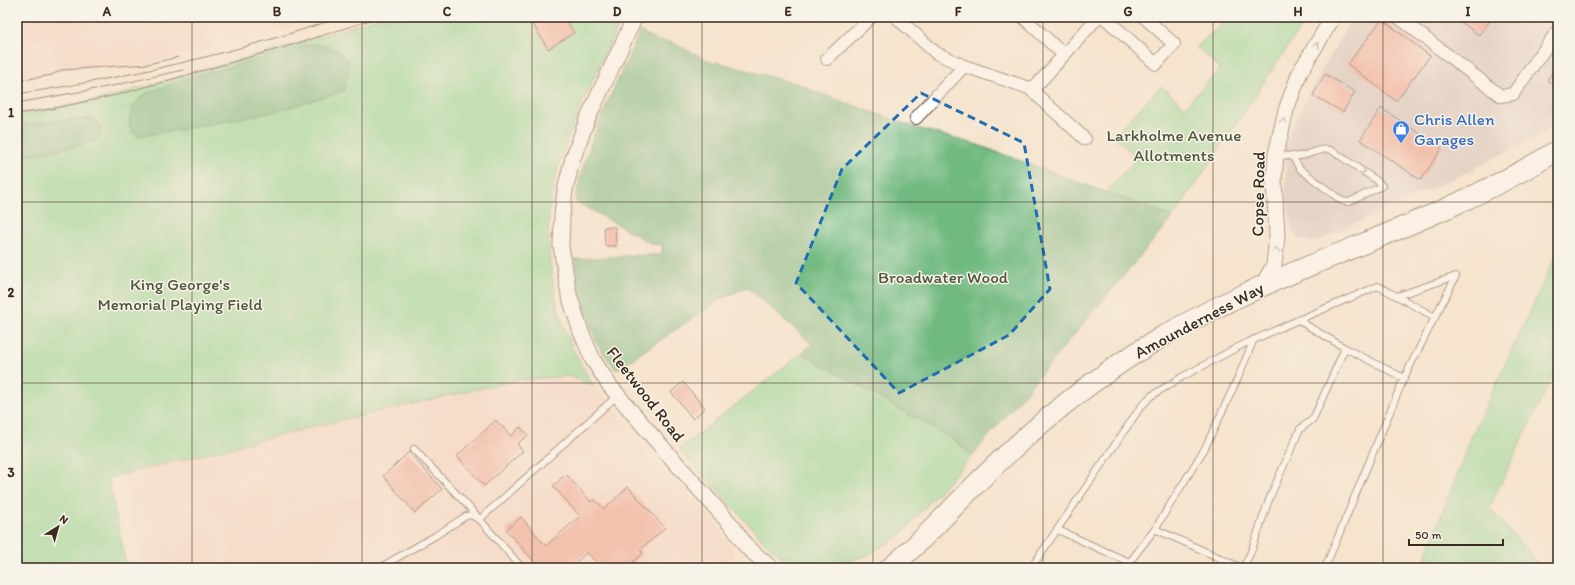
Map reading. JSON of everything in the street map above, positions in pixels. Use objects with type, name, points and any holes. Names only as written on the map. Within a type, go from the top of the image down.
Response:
[{"type":"highway","name":"Amounderness Way","points":[[890,568],[1018,444],[1070,399],[1102,375],[1160,338],[1196,318],[1262,286],[1457,204],[1499,184],[1558,150]]},
{"type":"street","name":"Fleetwood Road","points":[[635,17],[587,120],[573,158],[564,190],[561,246],[571,302],[581,332],[593,360],[618,395],[733,527],[746,546],[771,568]]},
{"type":"street","points":[[827,59],[871,17]]},
{"type":"street","points":[[896,17],[936,53],[964,66],[1029,88],[1085,139]]},
{"type":"street","points":[[1023,17],[1064,55]]},
{"type":"street","points":[[1029,88],[1036,85],[1098,17]]},
{"type":"street","points":[[1104,17],[1156,64],[1174,44],[1144,17]]},
{"type":"street","name":"Copse Road","points":[[1262,286],[1274,265],[1276,251],[1274,181],[1276,154],[1286,110],[1300,72],[1333,17]]},
{"type":"street","points":[[1398,17],[1501,96],[1513,94],[1558,30]]},
{"type":"street","points":[[916,118],[964,66]]},
{"type":"street","name":"Fleetwood Road","points":[[746,546],[753,568]]},
{"type":"lane","points":[[1276,154],[1292,156],[1308,154],[1324,148],[1331,150],[1379,182],[1382,186],[1349,202],[1342,201],[1300,169],[1292,156]]},
{"type":"lane","points":[[1325,568],[1404,378],[1456,276],[1397,296]]},
{"type":"lane","points":[[1031,568],[1140,408],[1151,396],[1182,377],[1254,340],[1378,286],[1435,317]]},
{"type":"lane","points":[[1298,320],[1345,348],[1404,378]]},
{"type":"lane","points":[[1058,530],[1127,565],[1155,529],[1204,448],[1237,380],[1254,340]]},
{"type":"lane","points":[[1155,529],[1243,568],[1251,552],[1270,497],[1300,429],[1313,419],[1345,348]]},
{"type":"lane","points":[[479,520],[618,395]]},
{"type":"lane","points":[[414,449],[468,506],[522,568]]},
{"type":"lane","points":[[386,564],[435,536],[466,516],[471,515],[479,520]]},
{"type":"highlighted area","points":[[921,93],[1024,143],[1050,289],[1009,335],[899,393],[796,283],[842,169]]},
{"type":"shaded area","points":[[17,17],[322,17],[280,30],[148,64],[61,70],[52,75],[17,81]]},
{"type":"shaded area","points":[[1352,17],[1558,17],[1558,125],[1474,169],[1324,238],[1314,242],[1305,241],[1297,237],[1292,229],[1285,191],[1289,132],[1306,98]]},
{"type":"shaded area","points":[[568,376],[594,386],[629,424],[649,456],[646,459],[653,468],[657,465],[679,482],[715,521],[732,550],[738,568],[144,568],[124,475],[324,424],[517,380]]},
{"type":"green space","name":"King George's Memorial Playing Field","points":[[380,17],[623,17],[592,82],[568,139],[559,163],[550,208],[549,252],[561,318],[568,338],[579,361],[594,386],[568,376],[517,380],[324,424],[108,478],[127,568],[17,568],[17,158],[94,142],[93,118],[17,125],[17,114],[50,109],[117,95],[299,43]],"holes":[[[236,65],[270,113],[138,136],[129,128],[143,95],[182,80]]]},
{"type":"green space","name":"Larkholme Avenue Allotments","points":[[1230,17],[1308,17],[1173,217],[1106,192],[1137,158],[1114,136],[1161,86],[1185,107],[1220,68],[1196,47]]},
{"type":"green space","name":"Broadwater Wood","points":[[640,31],[657,41],[671,42],[715,64],[717,62],[808,87],[811,90],[911,126],[978,145],[1173,217],[972,456],[957,442],[802,353],[812,344],[747,287],[721,299],[616,370],[597,344],[582,302],[574,259],[662,254],[662,245],[652,244],[575,201],[586,157],[594,135]]},
{"type":"green space","points":[[312,44],[337,49],[350,62],[344,91],[270,113],[167,132],[138,136],[129,128],[131,109],[143,95],[182,80]]},
{"type":"green space","points":[[94,118],[99,124],[101,134],[94,142],[17,158],[17,125]]},
{"type":"green space","points":[[1558,251],[1558,365],[1489,508],[1543,568],[1421,568],[1471,438]]},
{"type":"green space","points":[[802,353],[957,442],[972,456],[899,536],[867,556],[832,566],[809,567],[786,561],[764,541],[679,449]]},
{"type":"building","points":[[539,17],[564,17],[574,33],[548,49],[531,21]]},
{"type":"building","points":[[1454,17],[1493,17],[1479,35]]},
{"type":"building","points":[[1382,19],[1430,56],[1396,101],[1348,64]]},
{"type":"building","points":[[1558,64],[1558,88],[1547,80]]},
{"type":"building","points":[[1325,74],[1355,92],[1343,112],[1313,95]]},
{"type":"building","name":"Chris Allen Garages","points":[[1381,108],[1442,148],[1421,180],[1360,140]]},
{"type":"building","points":[[604,227],[615,227],[616,246],[605,246]]},
{"type":"building","points":[[683,382],[705,408],[693,419],[671,392]]},
{"type":"building","points":[[496,420],[511,436],[520,427],[528,435],[517,444],[523,451],[484,486],[457,456]]},
{"type":"building","points":[[409,452],[442,489],[415,513],[383,476]]},
{"type":"building","points":[[566,474],[591,502],[594,499],[604,509],[628,487],[665,528],[640,550],[643,553],[627,568],[601,568],[587,552],[570,568],[540,568],[506,530],[521,517],[546,546],[580,516],[553,486]]},
{"type":"tram line","points":[[305,22],[322,17]]},
{"type":"tram line","points":[[17,94],[58,88],[180,63],[261,42],[341,17]]},
{"type":"tram line","points":[[17,114],[50,109],[117,95],[299,43],[380,17]]},
{"type":"tram line","points":[[17,81],[52,75],[61,70],[148,64],[178,57]]},
{"type":"tram line","points":[[17,103],[112,86],[183,70]]},
{"type":"place","name":"Chris Allen Garages","points":[[1401,144]]}]
